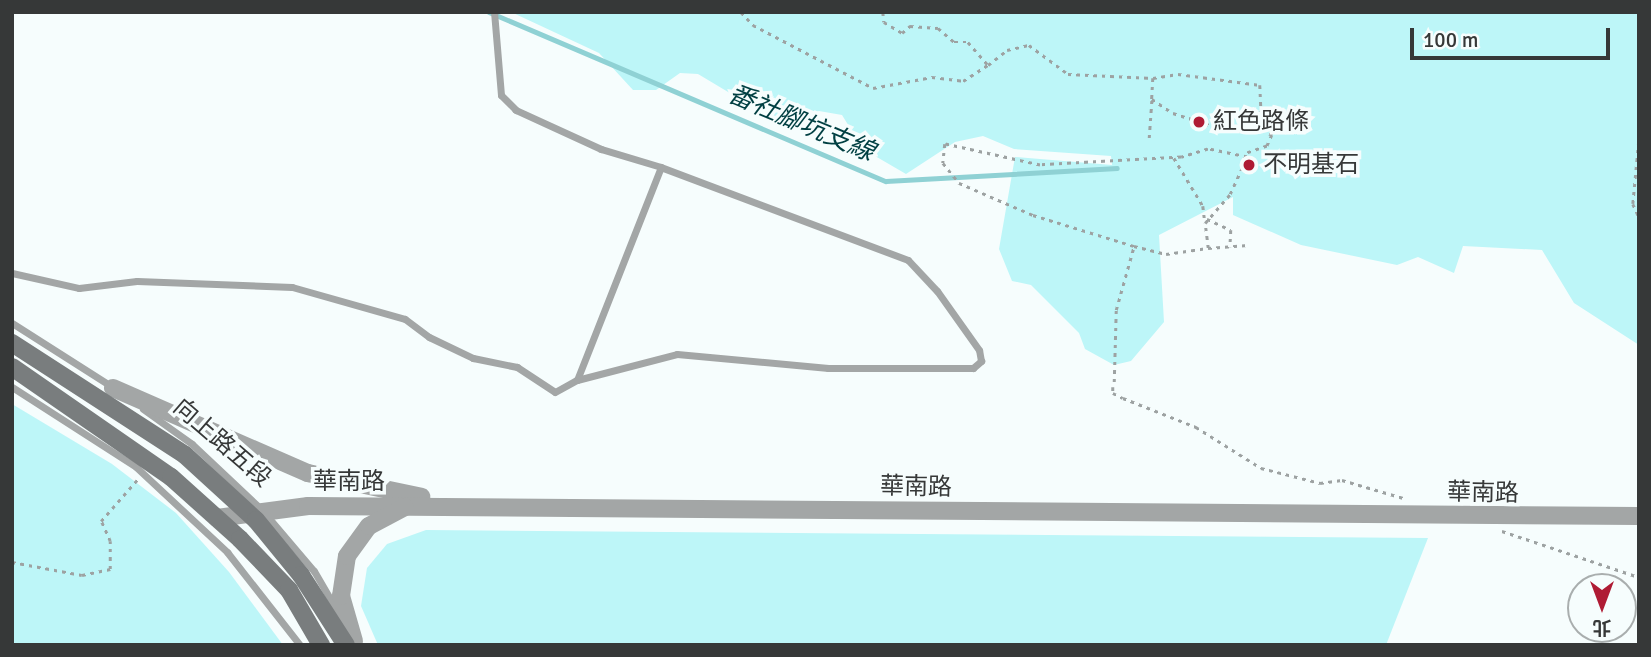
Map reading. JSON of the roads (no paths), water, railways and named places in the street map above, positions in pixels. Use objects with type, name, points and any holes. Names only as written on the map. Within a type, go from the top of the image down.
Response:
[{"type":"main road","name":"向上路五段","points":[[12,343],[184,455],[255,511],[352,644]]},
{"type":"main road","points":[[12,367],[171,477],[289,590],[321,645]]},
{"type":"street","points":[[113,388],[308,473],[484,507]]},
{"type":"street","points":[[352,644],[341,596],[347,556],[369,526],[405,506]]},
{"type":"street","name":"華南路","points":[[216,518],[255,511],[405,506],[1639,516]]},
{"type":"lane","points":[[12,273],[79,288],[136,281],[292,287],[405,319],[429,337],[473,358],[517,367],[555,392],[577,380],[677,354],[828,368],[974,368],[981,361],[979,350],[937,291],[908,260],[661,167],[601,149],[516,110],[501,95],[494,12]]},
{"type":"lane","points":[[577,380],[661,167]]},
{"type":"lane","name":"向上路五段","points":[[12,323],[192,443],[255,511]]},
{"type":"lane","points":[[12,387],[149,480],[227,552],[300,645]]},
{"type":"lane","name":"華南路","points":[[194,521],[216,518]]},
{"type":"waterway","name":"番社腳坑支線","points":[[489,12],[886,181],[1117,168]]},
{"type":"place","name":"紅色路條","points":[[1199,122]]},
{"type":"place","name":"不明基石","points":[[1249,165]]}]
